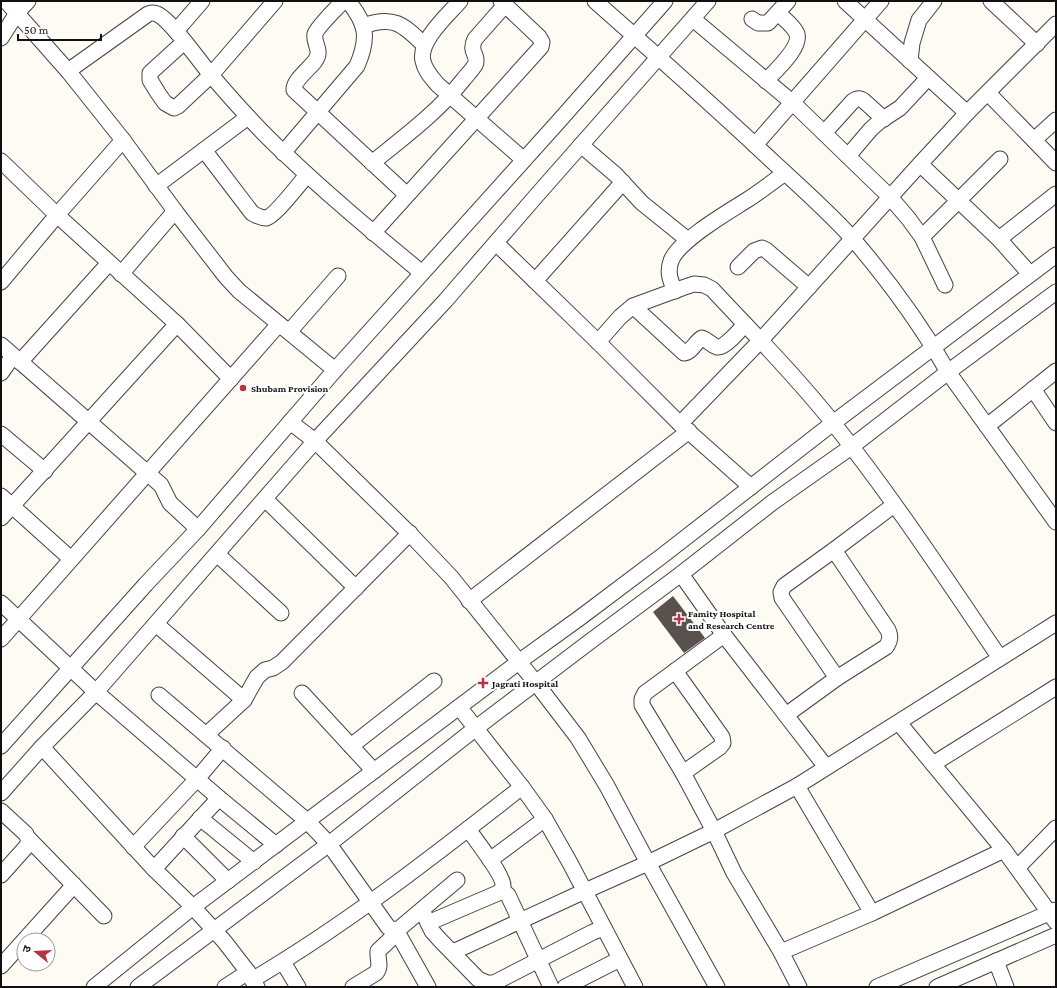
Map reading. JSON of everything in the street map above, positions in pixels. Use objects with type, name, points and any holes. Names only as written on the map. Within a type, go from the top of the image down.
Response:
[{"type":"street","points":[[6,1],[68,71],[123,140],[156,186],[226,277],[239,291],[335,370]]},
{"type":"street","points":[[1,38],[17,13],[28,1]]},
{"type":"street","points":[[202,1],[180,36],[150,73],[150,80],[165,103],[174,108],[211,76],[269,3]]},
{"type":"street","points":[[343,1],[315,34],[318,47],[316,59],[293,86],[294,90],[317,114],[407,196]]},
{"type":"street","points":[[283,153],[357,66],[363,51],[365,38],[356,12],[348,1]]},
{"type":"street","points":[[460,1],[433,32],[424,45],[422,60],[429,75],[450,96],[524,160]]},
{"type":"street","points":[[595,1],[755,145],[852,239],[900,299],[933,347],[948,372],[1056,522]]},
{"type":"street","points":[[1,746],[146,584],[198,529],[335,370],[524,160],[664,1]]},
{"type":"street","points":[[1,793],[42,747],[96,692],[315,441],[446,300],[708,1]]},
{"type":"street","points":[[752,19],[758,23],[768,23],[788,1]]},
{"type":"street","points":[[845,1],[967,114]]},
{"type":"street","points":[[755,145],[866,20],[881,1]]},
{"type":"street","points":[[910,61],[912,43],[919,20],[934,1]]},
{"type":"street","points":[[991,1],[1037,44]]},
{"type":"street","points":[[372,163],[413,130],[450,96],[475,65],[476,57],[472,51],[472,45],[475,39],[503,3],[539,37],[542,42],[541,47],[373,233]]},
{"type":"street","points":[[68,71],[148,14],[153,12],[158,14],[180,36],[211,76],[283,153],[373,233],[422,273]]},
{"type":"street","points":[[766,81],[793,51],[796,43],[797,36],[795,30],[778,13]]},
{"type":"street","points":[[693,19],[793,103],[890,197],[922,237],[945,284]]},
{"type":"street","points":[[362,26],[376,21],[398,23],[409,30],[424,45]]},
{"type":"street","points":[[469,601],[684,428],[761,340],[920,164],[1056,24]]},
{"type":"street","points":[[848,156],[871,129],[900,108],[928,78]]},
{"type":"street","points":[[988,93],[1056,163]]},
{"type":"street","points":[[824,133],[853,101],[857,99],[864,101],[884,119]]},
{"type":"street","points":[[156,186],[248,117]]},
{"type":"street","points":[[1034,140],[1056,120]]},
{"type":"street","points":[[1,282],[123,140]]},
{"type":"street","points":[[581,145],[616,175],[642,203],[688,240]]},
{"type":"street","points":[[204,150],[252,213],[260,218],[268,218],[275,213],[307,175]]},
{"type":"street","points":[[922,237],[1000,160]]},
{"type":"street","points":[[1,161],[57,215],[177,324],[231,379]]},
{"type":"street","points":[[920,164],[999,239],[1030,274]]},
{"type":"street","points":[[674,290],[669,278],[671,259],[688,240],[785,173]]},
{"type":"street","points":[[535,281],[623,182]]},
{"type":"street","points":[[999,239],[1056,194]]},
{"type":"street","points":[[121,274],[175,211]]},
{"type":"street","points":[[496,243],[684,428],[751,487]]},
{"type":"street","points":[[738,267],[754,251],[762,248],[809,287]]},
{"type":"street","points":[[94,987],[193,907],[520,661],[581,617],[833,423],[1056,255]]},
{"type":"street","points":[[1,373],[17,359],[109,263]]},
{"type":"street","points":[[1,639],[231,379],[338,276]]},
{"type":"street","points":[[598,342],[620,317],[633,306],[694,284],[704,285],[712,289],[761,340],[833,423],[894,504],[1000,658]]},
{"type":"street","points":[[138,987],[329,844],[476,728],[681,574],[773,502],[851,447],[948,372],[1056,292]]},
{"type":"street","points":[[633,306],[684,353],[688,352],[702,338],[706,339],[716,347],[724,345],[745,324]]},
{"type":"street","points":[[1,518],[177,324]]},
{"type":"street","points":[[1,346],[161,485],[170,503],[198,529]]},
{"type":"street","points":[[988,426],[1056,371]]},
{"type":"street","points":[[1033,389],[1054,415]]},
{"type":"street","points":[[290,422],[315,441],[410,534],[451,577],[469,601],[520,661],[578,738],[607,786],[717,987]]},
{"type":"street","points":[[1,434],[45,471]]},
{"type":"street","points":[[1,496],[71,559]]},
{"type":"street","points":[[264,499],[356,588]]},
{"type":"street","points":[[837,678],[782,598],[781,592],[784,586],[894,504]]},
{"type":"street","points":[[206,735],[244,700],[257,677],[265,670],[273,668],[282,662],[410,534]]},
{"type":"street","points":[[786,715],[837,678],[886,647],[890,642],[890,636],[834,550]]},
{"type":"street","points":[[217,554],[281,613]]},
{"type":"street","points":[[681,574],[724,635],[826,767]]},
{"type":"street","points":[[1,603],[96,692],[276,845]]},
{"type":"street","points":[[453,952],[648,863],[714,831],[797,786],[1056,623]]},
{"type":"street","points":[[156,624],[244,700]]},
{"type":"street","points":[[724,635],[645,693],[642,698],[642,706],[683,773],[714,831],[734,873],[781,952],[799,987]]},
{"type":"street","points":[[675,671],[722,737],[723,743],[720,747],[683,773]]},
{"type":"street","points":[[351,746],[434,681]]},
{"type":"street","points":[[933,764],[1056,687]]},
{"type":"street","points":[[302,693],[374,771]]},
{"type":"street","points":[[159,695],[307,821],[329,844],[388,927],[397,931],[424,986]]},
{"type":"street","points":[[459,707],[545,819],[570,863],[635,987]]},
{"type":"street","points":[[877,987],[1054,915],[1004,850],[898,723]]},
{"type":"street","points":[[42,747],[133,847],[193,907],[214,931],[252,980]]},
{"type":"street","points":[[133,847],[197,779],[223,748]]},
{"type":"street","points":[[797,786],[872,913]]},
{"type":"street","points":[[225,987],[252,980],[283,962],[371,902],[522,788]]},
{"type":"street","points":[[154,869],[219,798]]},
{"type":"street","points":[[1,810],[104,916]]},
{"type":"street","points":[[200,818],[254,862]]},
{"type":"street","points":[[490,860],[545,819]]},
{"type":"street","points":[[1017,868],[1056,828]]},
{"type":"street","points":[[353,987],[379,970],[380,965],[377,957],[378,951],[397,931],[425,916],[498,893],[502,890],[502,880],[490,860],[468,830]]},
{"type":"street","points":[[183,836],[228,881]]},
{"type":"street","points":[[1,875],[26,847],[28,838]]},
{"type":"street","points":[[781,952],[872,913],[1004,850]]},
{"type":"street","points":[[425,916],[457,880]]},
{"type":"street","points":[[1,966],[74,885]]},
{"type":"street","points":[[502,890],[508,895],[550,987]]},
{"type":"street","points":[[425,916],[440,940],[478,979],[487,983],[494,983],[593,932],[604,928]]},
{"type":"street","points":[[937,987],[1056,935]]},
{"type":"street","points":[[565,987],[620,959]]},
{"type":"street","points":[[996,961],[1006,987]]},
{"type":"street","points":[[283,962],[298,987]]},
{"type":"building","points":[[673,596],[705,638],[684,653],[653,612]]},
{"type":"place","name":"Shubam Provision","points":[[243,388]]},
{"type":"place","name":"Famity Hospital and Research Centre","points":[[679,619]]},
{"type":"place","name":"Jagrati Hospital","points":[[483,683]]}]
